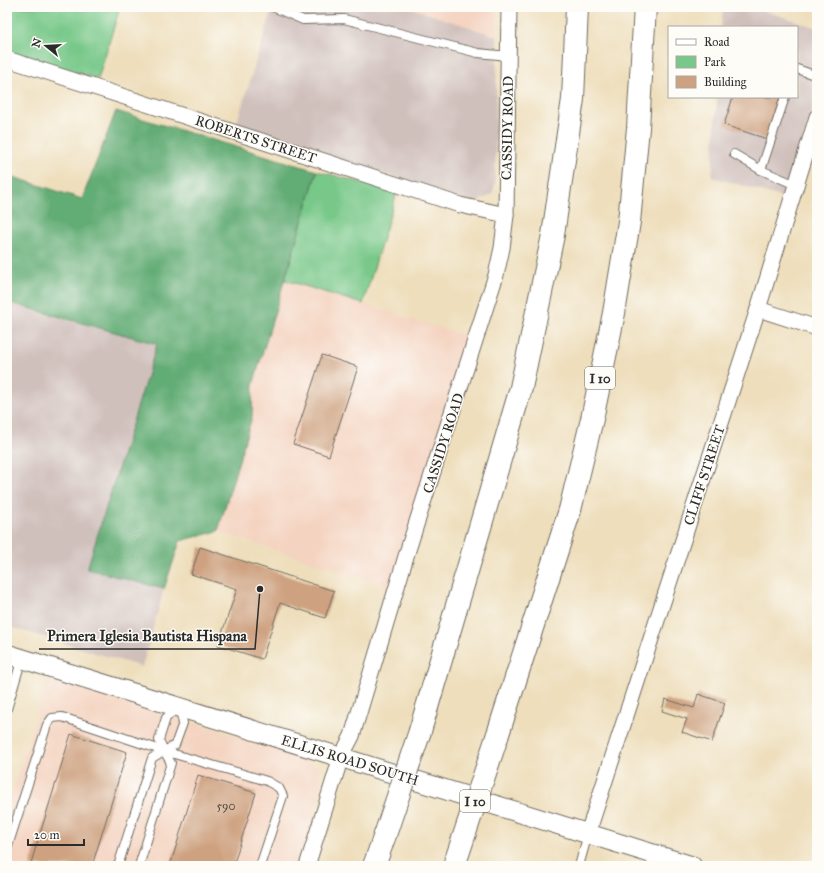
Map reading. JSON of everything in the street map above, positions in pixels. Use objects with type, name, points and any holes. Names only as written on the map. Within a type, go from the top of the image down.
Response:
[{"type":"highway","points":[[374,866],[420,731],[521,388],[552,235],[573,99],[577,7]]},
{"type":"highway","name":"I 10","points":[[454,866],[570,510],[592,419],[614,313],[630,214],[638,128],[646,7]]},
{"type":"street","name":"CASSIDY ROAD","points":[[307,866],[341,757],[352,736],[410,546],[496,275],[502,248],[506,216],[508,7]]},
{"type":"street","name":"ROBERTS STREET","points":[[7,59],[460,205],[506,216]]},
{"type":"street","name":"CLIFF STREET","points":[[588,833],[758,309],[817,117]]},
{"type":"street","points":[[758,309],[817,328]]},
{"type":"street","name":"ELLIS ROAD SOUTH","points":[[15,656],[692,866]]},
{"type":"lane","points":[[273,7],[303,20],[344,19],[478,53],[508,56]]},
{"type":"lane","points":[[798,69],[817,76]]},
{"type":"lane","points":[[761,170],[786,98]]},
{"type":"lane","points":[[734,154],[761,170],[796,184]]},
{"type":"lane","points":[[7,709],[15,656]]},
{"type":"lane","points":[[118,866],[152,758],[164,751],[175,745],[183,724],[178,706],[166,718],[159,740],[164,751],[171,763],[139,866]]},
{"type":"lane","points":[[7,849],[47,725],[52,718],[62,717],[164,751],[267,782],[279,788],[283,796],[260,866]]},
{"type":"lane","points":[[579,866],[588,833]]},
{"type":"shaded area","points":[[273,7],[407,7],[497,36],[495,185],[492,194],[479,201],[469,202],[236,125]]},
{"type":"shaded area","points":[[404,7],[497,7],[497,36]]},
{"type":"shaded area","points":[[723,7],[753,7],[817,28],[817,95],[785,198],[712,177],[717,98],[798,98],[798,26],[721,26]]},
{"type":"shaded area","points":[[285,280],[469,337],[390,587],[218,531],[252,417],[253,385]]},
{"type":"shaded area","points":[[7,303],[157,344],[87,569],[164,589],[142,667],[7,626]]},
{"type":"shaded area","points":[[48,678],[304,757],[320,771],[322,788],[298,866],[7,866],[7,810]]},
{"type":"green space","points":[[7,7],[120,7],[98,79],[7,52]]},
{"type":"green space","points":[[116,111],[317,171],[253,385],[252,417],[218,531],[180,541],[164,589],[87,569],[157,344],[7,302],[7,175],[82,199]]},
{"type":"green space","points":[[317,171],[397,192],[363,304],[285,280]]},
{"type":"building","points":[[733,98],[780,98],[767,139],[724,125]]},
{"type":"building","points":[[322,355],[358,367],[329,456],[293,444]]},
{"type":"building","points":[[200,547],[334,591],[325,618],[280,603],[262,659],[218,645],[237,589],[191,574]]},
{"type":"building","points":[[698,694],[725,703],[712,742],[682,732],[687,719],[662,711],[665,699],[694,708]]},
{"type":"building","points":[[71,734],[127,752],[92,866],[30,866]]},
{"type":"building","points":[[198,775],[256,793],[233,866],[170,866]]},
{"type":"place","name":"Primera Iglesia Bautista Hispana","points":[[260,589]]}]
